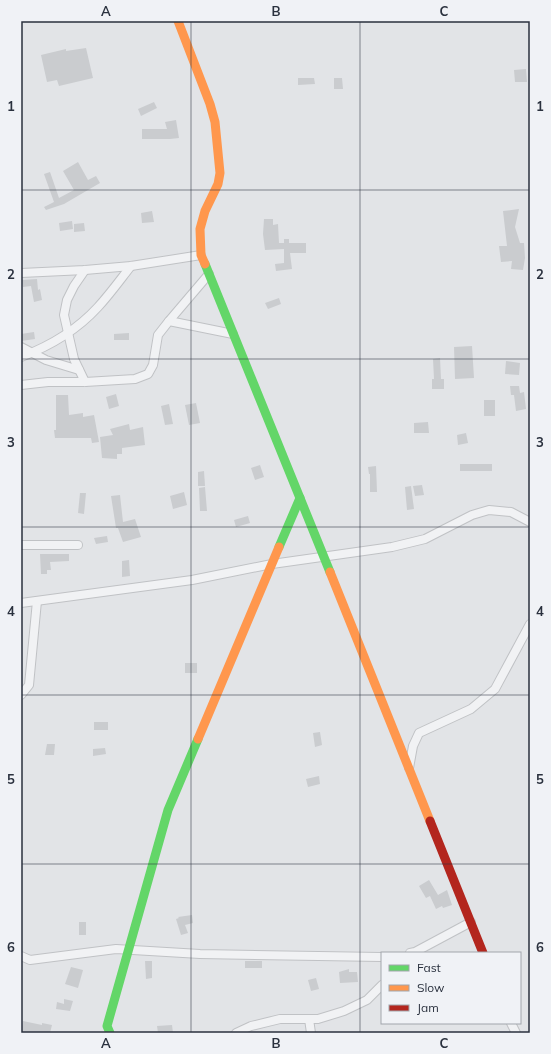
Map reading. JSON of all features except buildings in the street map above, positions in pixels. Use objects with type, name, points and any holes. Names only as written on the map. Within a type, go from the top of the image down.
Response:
[{"type":"street","points":[[178,21],[210,104],[215,122],[220,173],[218,184],[205,211],[200,229],[201,255],[483,952]]},
{"type":"street","points":[[21,273],[131,266],[201,255]]},
{"type":"street","points":[[21,357],[32,353],[68,334],[98,307],[131,266]]},
{"type":"street","points":[[85,270],[74,286],[67,300],[64,315],[74,359],[85,382]]},
{"type":"street","points":[[21,385],[48,382],[85,382],[135,379],[148,374],[152,365],[158,335],[209,274]]},
{"type":"street","points":[[169,321],[233,334]]},
{"type":"street","points":[[21,347],[46,360],[79,370]]},
{"type":"street","points":[[110,1033],[107,1026],[168,810],[300,498]]},
{"type":"street","points":[[21,603],[192,580],[272,564],[392,547],[425,538],[472,515],[489,510],[511,512],[530,522]]},
{"type":"street","points":[[21,544],[78,545]]},
{"type":"street","points":[[21,695],[29,685],[37,601]]},
{"type":"street","points":[[409,768],[413,746],[419,733],[471,709],[495,689],[530,624]]},
{"type":"street","points":[[415,952],[471,922]]},
{"type":"street","points":[[21,956],[30,960],[116,949],[200,954],[381,957]]},
{"type":"street","points":[[236,1033],[251,1026],[280,1020],[318,1020],[367,1000],[381,986]]},
{"type":"street","points":[[309,1020],[311,1033]]},
{"type":"street","points":[[512,1024],[516,1033]]},
{"type":"traffic: fast","points":[[205,264],[330,572]]},
{"type":"traffic: fast","points":[[279,547],[300,498]]},
{"type":"traffic: fast","points":[[110,1033],[107,1026],[168,810],[198,739]]},
{"type":"traffic: slow","points":[[178,21],[210,104],[215,122],[220,173],[218,184],[205,211],[200,229],[201,255],[205,264]]},
{"type":"traffic: slow","points":[[198,739],[279,547]]},
{"type":"traffic: slow","points":[[330,572],[430,821]]},
{"type":"traffic: jam","points":[[430,821],[483,952]]}]
